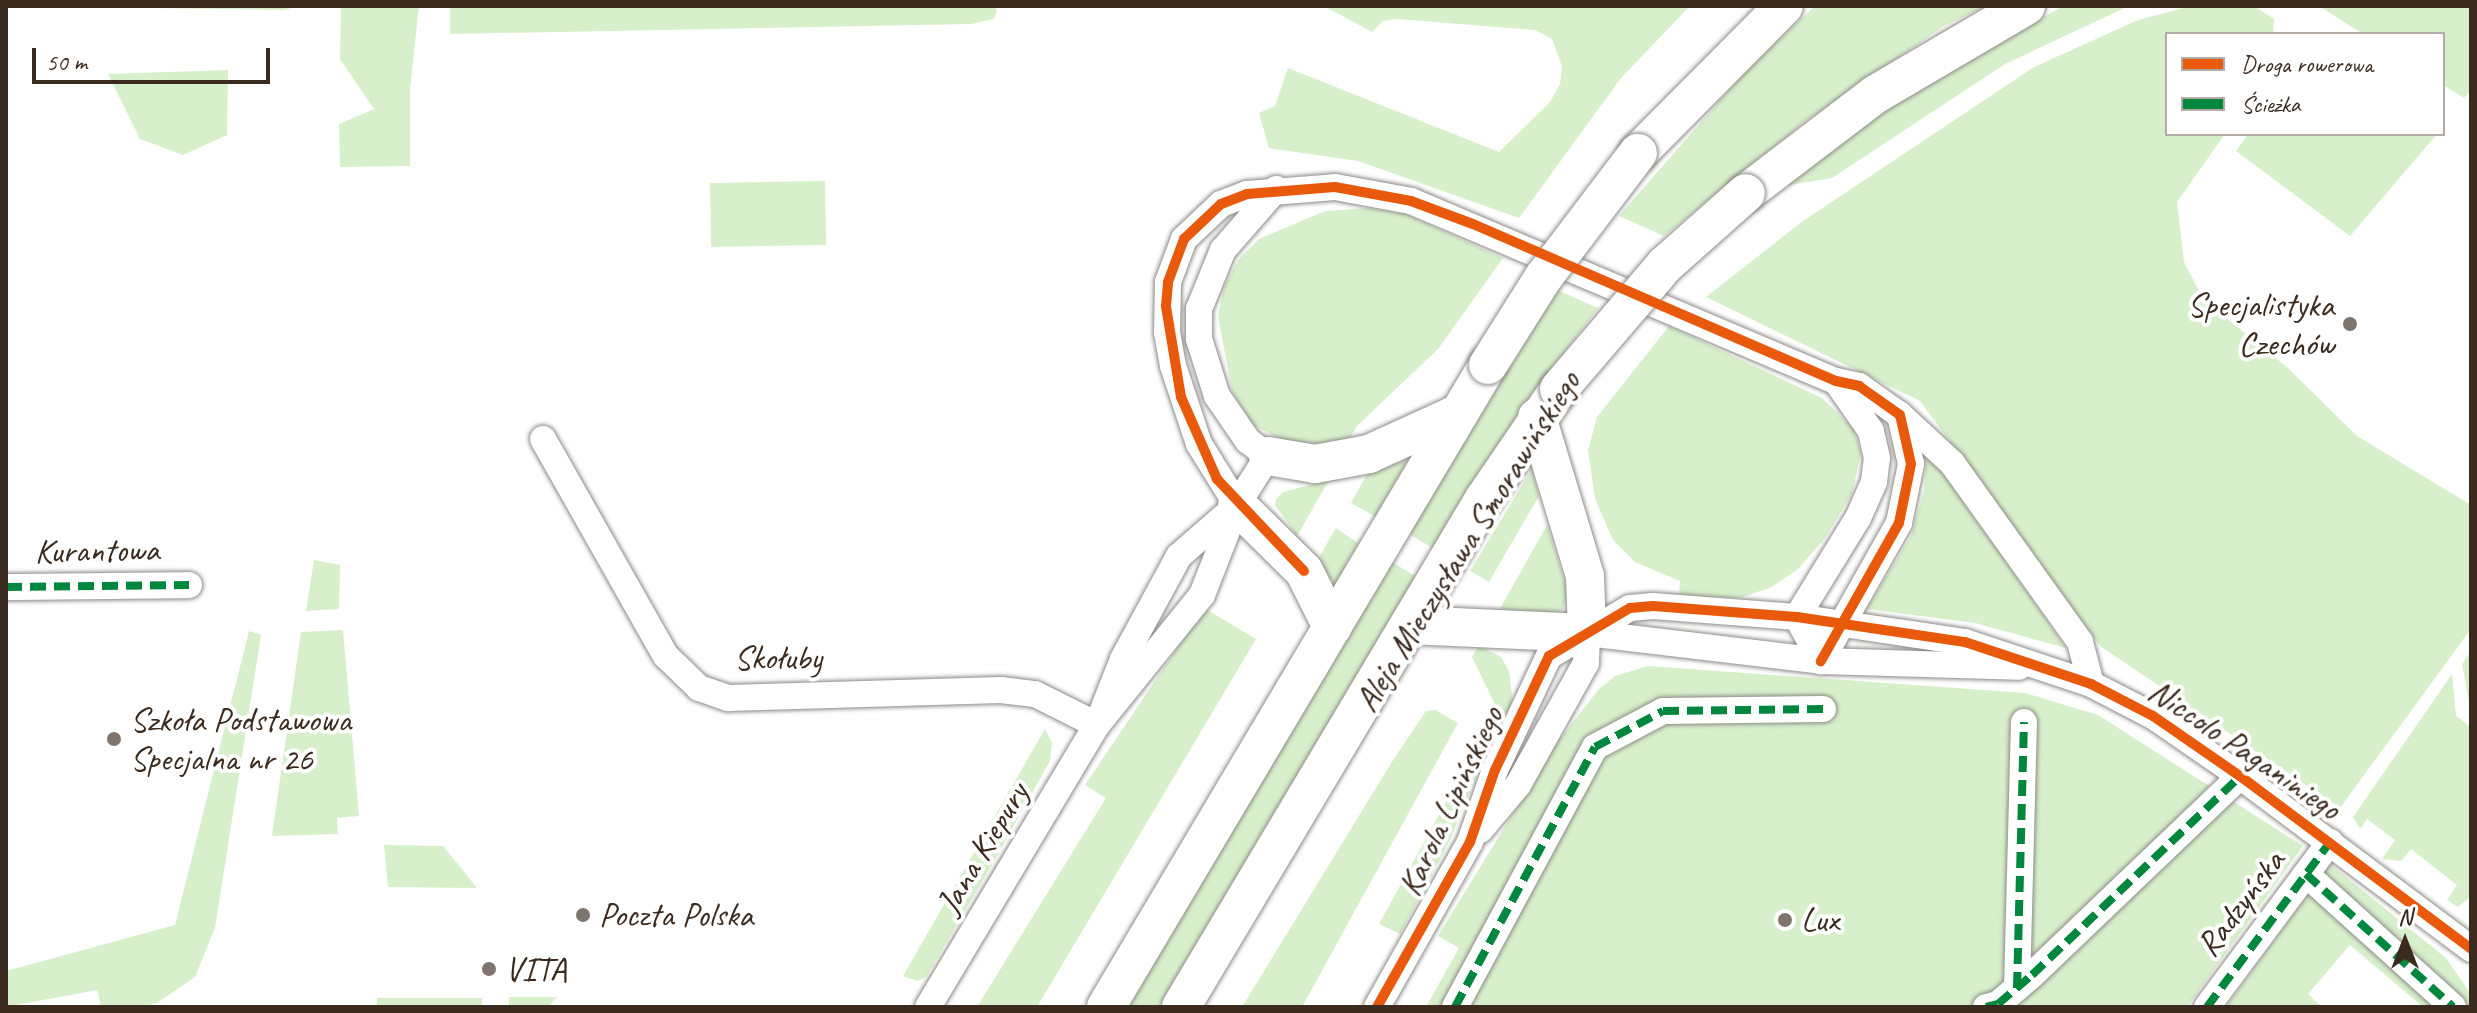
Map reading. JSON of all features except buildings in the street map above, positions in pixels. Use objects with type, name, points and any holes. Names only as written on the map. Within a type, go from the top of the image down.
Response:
[{"type":"main road","name":"Aleja Mieczysława Smorawińskiego","points":[[1106,1007],[1459,413],[1543,278],[1638,153],[1784,6]]},
{"type":"main road","name":"Aleja Mieczysława Smorawińskiego","points":[[1181,1007],[1409,625],[1548,403],[1665,265],[1746,193],[1876,94],[2026,6]]},
{"type":"main road","points":[[1409,625],[1587,633],[1585,576],[1548,403]]},
{"type":"main road","points":[[1268,456],[1315,464],[1369,454],[1459,413]]},
{"type":"main road","points":[[1237,505],[1304,571],[1332,627]]},
{"type":"street","points":[[1237,505],[1205,456],[1181,397],[1167,333],[1168,282],[1184,239],[1221,204],[1276,189],[1335,187],[1411,201],[1836,381],[1880,396],[1952,463],[2080,642],[2091,684]]},
{"type":"street","points":[[1268,456],[1248,441],[1217,396],[1199,339],[1199,309],[1223,250],[1276,189]]},
{"type":"street","points":[[1821,661],[1797,617],[1858,518],[1874,482],[1877,458],[1871,431],[1836,381]]},
{"type":"street","points":[[1821,661],[1839,624],[1889,548],[1908,495],[1908,440],[1900,415]]},
{"type":"street","name":"Skołuby","points":[[543,439],[666,656],[699,688],[728,698],[1001,690],[1035,694],[1097,725]]},
{"type":"street","name":"Jana Kiepury","points":[[928,1007],[1097,725],[1202,595],[1237,505],[1268,456]]},
{"type":"street","name":"Jana Kiepury","points":[[1097,725],[1123,659],[1179,556],[1237,505]]},
{"type":"street","name":"Kurantowa","points":[[6,587],[189,585]]},
{"type":"street","name":"Niccolo Paganiniego","points":[[1587,633],[1630,608],[1797,617],[1965,642],[2042,666],[2091,684],[2153,716],[2240,776],[2471,949]]},
{"type":"street","name":"Niccolo Paganiniego","points":[[1587,633],[1821,661],[2042,666]]},
{"type":"street","name":"Karola Lipińskiego","points":[[1377,1007],[1470,842],[1495,770],[1549,656],[1587,633]]},
{"type":"street","points":[[1455,1007],[1595,747],[1663,711],[1823,709]]},
{"type":"street","points":[[2017,988],[2024,722]]},
{"type":"street","points":[[1986,1007],[2017,988],[2240,776]]},
{"type":"street","name":"Radzyńska","points":[[2207,1007],[2330,842]]},
{"type":"street","points":[[2306,874],[2453,1007]]},
{"type":"green space","points":[[6,6],[298,6],[285,10]]},
{"type":"green space","points":[[341,6],[419,6],[410,89],[410,166],[340,167],[339,124],[374,109],[340,59]]},
{"type":"green space","points":[[450,6],[994,6],[997,10],[994,19],[971,24],[450,34]]},
{"type":"green space","points":[[1324,6],[1690,6],[1621,78],[1519,218],[1358,161],[1269,148],[1259,113],[1275,106],[1288,68],[1499,152],[1550,102],[1560,84],[1562,66],[1552,39],[1535,30],[1396,19],[1383,21],[1372,32]]},
{"type":"green space","points":[[1815,6],[1986,6],[1944,26],[1804,122],[1664,236],[1619,216],[1744,73]]},
{"type":"green space","points":[[2129,6],[2005,64],[1832,178],[1783,186],[1837,142],[1959,62],[2062,7]]},
{"type":"green space","points":[[2191,6],[2254,6],[2274,19],[2273,32],[2165,32],[2165,136],[2224,136],[2177,202],[2184,262],[2203,299],[2288,368],[2357,436],[2471,505],[2471,629],[2340,808],[2100,646],[1920,401],[1706,297],[1803,221],[2034,67],[2138,20]]},
{"type":"green space","points":[[2319,6],[2471,6],[2471,90],[2464,98],[2445,86],[2445,32],[2360,32]]},
{"type":"green space","points":[[228,70],[227,135],[183,155],[140,139],[108,74]]},
{"type":"green space","points":[[2247,136],[2435,136],[2350,236],[2236,151]]},
{"type":"green space","points":[[825,181],[826,245],[711,247],[710,183]]},
{"type":"green space","points":[[1368,208],[1405,214],[1503,258],[1438,349],[1357,426],[1345,447],[1289,443],[1253,425],[1232,391],[1218,316],[1224,287],[1238,260],[1259,239],[1325,211]]},
{"type":"green space","points":[[1557,290],[1598,308],[1532,394],[1434,549],[1409,534]]},
{"type":"green space","points":[[1669,326],[1822,398],[1853,428],[1861,453],[1852,493],[1826,537],[1798,569],[1772,587],[1740,598],[1679,595],[1680,581],[1635,562],[1613,540],[1595,499],[1588,450],[1597,417]]},
{"type":"green space","points":[[1928,446],[2066,648],[1975,623],[1867,609],[1911,536],[1924,491]]},
{"type":"green space","points":[[1408,460],[1376,517],[1351,503],[1370,469]]},
{"type":"green space","points":[[1532,469],[1539,496],[1489,582],[1470,571]]},
{"type":"green space","points":[[1329,480],[1297,536],[1275,505],[1276,499],[1283,492]]},
{"type":"green space","points":[[1547,525],[1568,592],[1563,609],[1550,617],[1497,614]]},
{"type":"green space","points":[[1336,528],[1358,543],[1335,585],[1318,559]]},
{"type":"green space","points":[[314,560],[340,565],[339,609],[306,611]]},
{"type":"green space","points":[[1392,562],[1417,577],[1158,1007],[1126,1005]]},
{"type":"green space","points":[[1204,608],[1256,639],[1037,1007],[977,1007],[1106,798],[1085,785]]},
{"type":"green space","points":[[343,630],[359,816],[337,818],[338,834],[272,836],[301,632]]},
{"type":"green space","points":[[249,631],[261,635],[215,928],[195,977],[157,1003],[141,1007],[101,1007],[97,990],[6,1007],[6,971],[175,925]]},
{"type":"green space","points":[[1479,646],[1501,657],[1509,671],[1513,705],[1504,723],[1472,657]]},
{"type":"green space","points":[[2471,651],[2471,713],[2462,664]]},
{"type":"green space","points":[[1648,666],[2025,693],[2098,715],[2303,846],[2187,1007],[1426,1007],[1459,948],[1438,936],[1555,745],[1599,689],[1615,676]]},
{"type":"green space","points":[[2452,674],[2456,716],[2471,727],[2471,896],[2458,907],[2447,900],[2457,885],[2411,849],[2401,861],[2382,859],[2395,840],[2367,819],[2360,829],[2353,817]]},
{"type":"green space","points":[[1435,710],[1458,723],[1302,1007],[1242,1007],[1393,760],[1426,711]]},
{"type":"green space","points":[[1045,729],[1052,743],[1050,761],[990,868],[926,977],[918,981],[903,976]]},
{"type":"green space","points":[[1467,764],[1479,770],[1450,840],[1400,934],[1379,924]]},
{"type":"green space","points":[[384,845],[443,846],[477,888],[388,887]]},
{"type":"green space","points":[[2330,864],[2446,958],[2470,993],[2471,1007],[2423,1007],[2350,945],[2308,994],[2322,1007],[2226,1007]]},
{"type":"green space","points":[[509,997],[557,997],[548,1007],[509,1007]]},
{"type":"green space","points":[[377,998],[482,998],[482,1007],[377,1007]]},
{"type":"marked path","points":[[6,587],[189,585]]},
{"type":"marked path","points":[[1455,1007],[1595,747],[1663,711],[1823,709]]},
{"type":"marked path","points":[[2017,988],[2024,722]]},
{"type":"marked path","points":[[1986,1007],[1998,1004],[2032,975],[2240,776]]},
{"type":"marked path","points":[[2207,1007],[2330,842]]},
{"type":"marked path","points":[[2306,874],[2453,1007]]},
{"type":"cycle path","points":[[1304,571],[1217,479],[1181,397],[1166,306],[1168,282],[1184,239],[1221,204],[1247,194],[1335,187],[1411,201],[1473,224],[1836,381],[1859,386],[1900,415],[1911,464],[1899,523],[1821,661]]},
{"type":"cycle path","points":[[1377,1007],[1470,842],[1495,770],[1549,656],[1630,608],[1653,606],[1797,617],[1965,642],[2091,684],[2153,716],[2240,776],[2471,949]]},
{"type":"place","name":"Specjalistyka Czechów","points":[[2350,324]]},
{"type":"place","name":"Szkoła Podstawowa Specjalna nr 26","points":[[114,739]]},
{"type":"place","name":"Poczta Polska","points":[[583,915]]},
{"type":"place","name":"Lux","points":[[1785,920]]},
{"type":"place","name":"VITA","points":[[489,969]]}]
